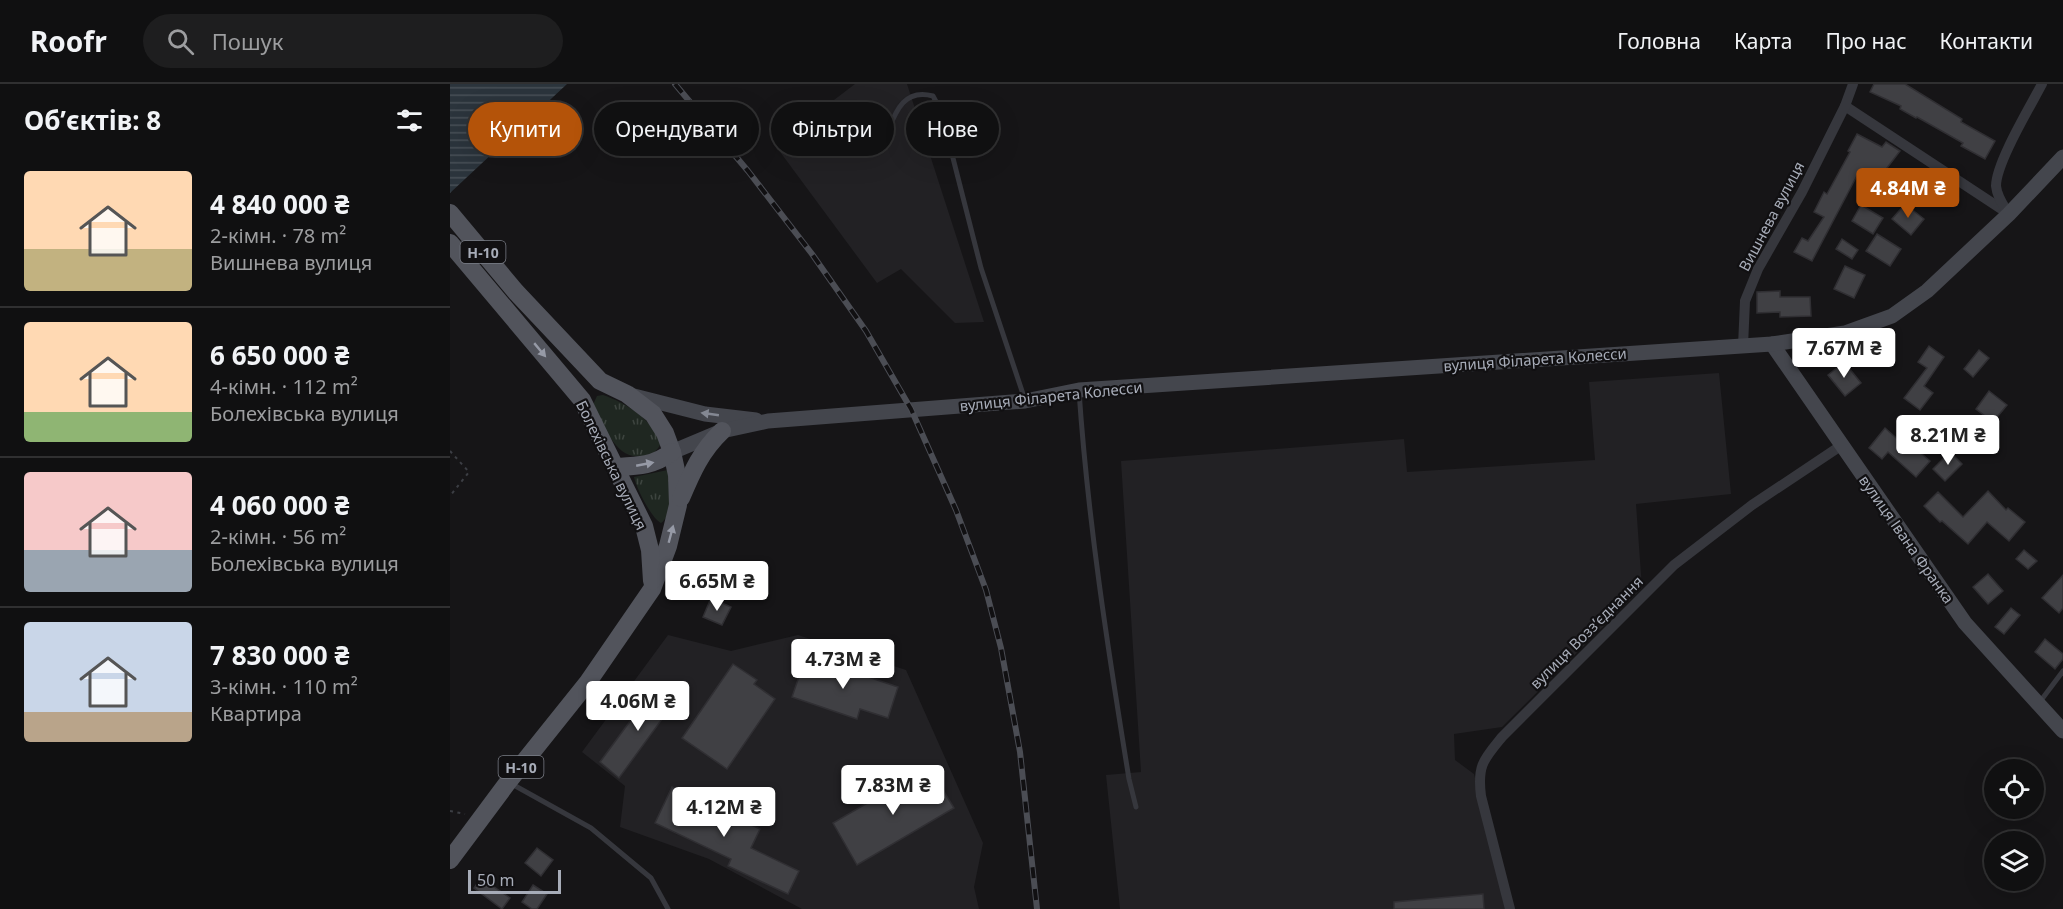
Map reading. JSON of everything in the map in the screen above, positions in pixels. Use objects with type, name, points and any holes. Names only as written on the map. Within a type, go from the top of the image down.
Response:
[{"type":"main road","name":"вулиця Філарета Колесси","points":[[768,421],[1025,401],[1079,390],[1772,344],[1845,333],[1892,316],[1927,291],[2009,214],[2063,157]]},
{"type":"main road","name":"Болехівська вулиця","points":[[450,213],[516,292],[600,381],[627,394],[653,414],[665,433],[672,452],[677,475],[678,505],[668,546],[652,589],[588,682],[508,782],[453,856]]},
{"type":"main road","name":"Болехівська вулиця","points":[[450,243],[582,400],[644,526],[650,550],[652,589]]},
{"type":"main road","name":"вулиця Івана Франка","points":[[1772,344],[1965,623],[2038,704],[2061,723]]},
{"type":"main road","points":[[582,400],[588,388],[600,381]]},
{"type":"main road","points":[[627,394],[705,414],[768,421]]},
{"type":"main road","points":[[615,467],[658,462],[672,452],[722,431],[768,421]]},
{"type":"main road","points":[[678,505],[699,458],[709,443],[722,431]]},
{"type":"street","name":"Вишнева вулиця","points":[[1743,346],[1745,301],[1758,269],[1802,192],[1845,106],[1853,84]]},
{"type":"street","points":[[2009,214],[1997,193],[1998,176],[2003,161],[2042,84]]},
{"type":"street","points":[[1845,106],[2009,214]]},
{"type":"street","name":"вулиця Воззʼєднання","points":[[1510,909],[1481,796],[1479,779],[1483,761],[1502,737],[1674,565],[1752,505],[1842,445]]},
{"type":"lane","points":[[894,117],[899,106],[918,93],[933,96],[941,111],[981,268],[1025,401]]},
{"type":"lane","points":[[1079,390],[1084,465],[1098,585],[1127,768],[1136,807]]},
{"type":"lane","points":[[2038,704],[2063,671]]},
{"type":"lane","points":[[508,782],[591,828],[651,878],[668,909]]},
{"type":"path","points":[[450,451],[469,472],[450,496]]},
{"type":"shaded area","points":[[450,84],[567,84],[548,102],[468,102],[468,156],[490,156],[450,193]]},
{"type":"shaded area","points":[[855,84],[907,84],[913,102],[906,102],[906,156],[930,156],[984,322],[955,323],[901,269],[877,283],[783,156],[894,156],[894,102],[831,102]]},
{"type":"shaded area","points":[[1719,373],[1731,494],[1636,504],[1642,588],[1502,727],[1454,734],[1455,760],[1474,774],[1507,909],[1120,909],[1106,775],[1141,772],[1121,461],[1404,439],[1407,472],[1595,460],[1589,382]]},
{"type":"shaded area","points":[[668,635],[731,651],[798,635],[906,670],[983,843],[974,887],[979,909],[802,909],[709,859],[620,827],[625,786],[582,752]]},
{"type":"green space","points":[[603,395],[629,407],[645,419],[661,443],[656,451],[643,456],[633,456],[618,447],[606,431],[593,405],[597,396]]},
{"type":"green space","points":[[668,470],[670,506],[661,523],[649,509],[634,477]]},
{"type":"building","points":[[1874,84],[1905,84],[1962,119],[1961,122],[1995,141],[1985,159],[1961,146],[1963,143],[1900,109],[1901,106],[1870,92]]},
{"type":"building","points":[[1857,134],[1882,147],[1886,142],[1900,151],[1877,181],[1860,170],[1812,261],[1794,252],[1802,238],[1808,241],[1824,217],[1814,212],[1824,192],[1827,194]]},
{"type":"building","points":[[1927,176],[1946,188],[1935,205],[1916,193]]},
{"type":"building","points":[[1905,204],[1924,219],[1911,235],[1892,219]]},
{"type":"building","points":[[1861,205],[1883,218],[1873,234],[1852,221]]},
{"type":"building","points":[[1877,234],[1901,249],[1890,266],[1866,251]]},
{"type":"building","points":[[1842,239],[1858,250],[1852,259],[1836,249]]},
{"type":"building","points":[[1845,266],[1865,275],[1854,298],[1834,289]]},
{"type":"building","points":[[1780,291],[1780,297],[1810,297],[1811,316],[1780,317],[1780,312],[1757,313],[1757,292]]},
{"type":"building","points":[[1929,346],[1944,357],[1924,386],[1933,393],[1920,410],[1904,398],[1927,368],[1918,362]]},
{"type":"building","points":[[1979,350],[1989,358],[1973,377],[1964,369]]},
{"type":"building","points":[[1844,362],[1861,383],[1845,396],[1828,375]]},
{"type":"building","points":[[1989,391],[2007,405],[1993,422],[1976,409]]},
{"type":"building","points":[[1885,428],[1912,452],[1915,448],[1930,461],[1916,477],[1888,452],[1882,459],[1869,448]]},
{"type":"building","points":[[1950,452],[1962,464],[1945,481],[1933,469]]},
{"type":"building","points":[[1988,491],[2006,510],[2008,508],[2025,522],[2009,541],[1987,522],[1968,544],[1924,506],[1938,492],[1963,517]]},
{"type":"building","points":[[2024,550],[2037,561],[2028,569],[2016,559]]},
{"type":"building","points":[[1988,574],[2003,591],[1988,604],[1973,587]]},
{"type":"building","points":[[2063,575],[2063,608],[2059,613],[2042,598]]},
{"type":"building","points":[[711,598],[731,607],[722,625],[703,617]]},
{"type":"building","points":[[2011,608],[2020,615],[2004,634],[1995,627]]},
{"type":"building","points":[[2045,639],[2063,654],[2063,659],[2055,669],[2035,652]]},
{"type":"building","points":[[806,656],[898,687],[888,718],[860,709],[857,719],[792,697]]},
{"type":"building","points":[[733,664],[757,680],[754,684],[775,699],[727,769],[682,738]]},
{"type":"building","points":[[656,686],[676,700],[619,778],[600,762]]},
{"type":"building","points":[[929,767],[954,808],[857,865],[833,823]]},
{"type":"building","points":[[672,787],[760,829],[751,848],[799,871],[788,894],[728,866],[731,859],[655,823]]},
{"type":"building","points":[[537,848],[553,860],[541,876],[525,863]]},
{"type":"building","points":[[481,878],[510,898],[502,909],[474,888]]},
{"type":"building","points":[[533,885],[547,894],[537,909],[532,909],[522,902]]},
{"type":"building","points":[[1483,894],[1484,909],[1394,909],[1394,902]]},
{"type":"railway","points":[[675,84],[748,171],[812,254],[866,331],[911,409],[956,510],[986,590],[1001,648],[1020,752],[1037,909]]}]
